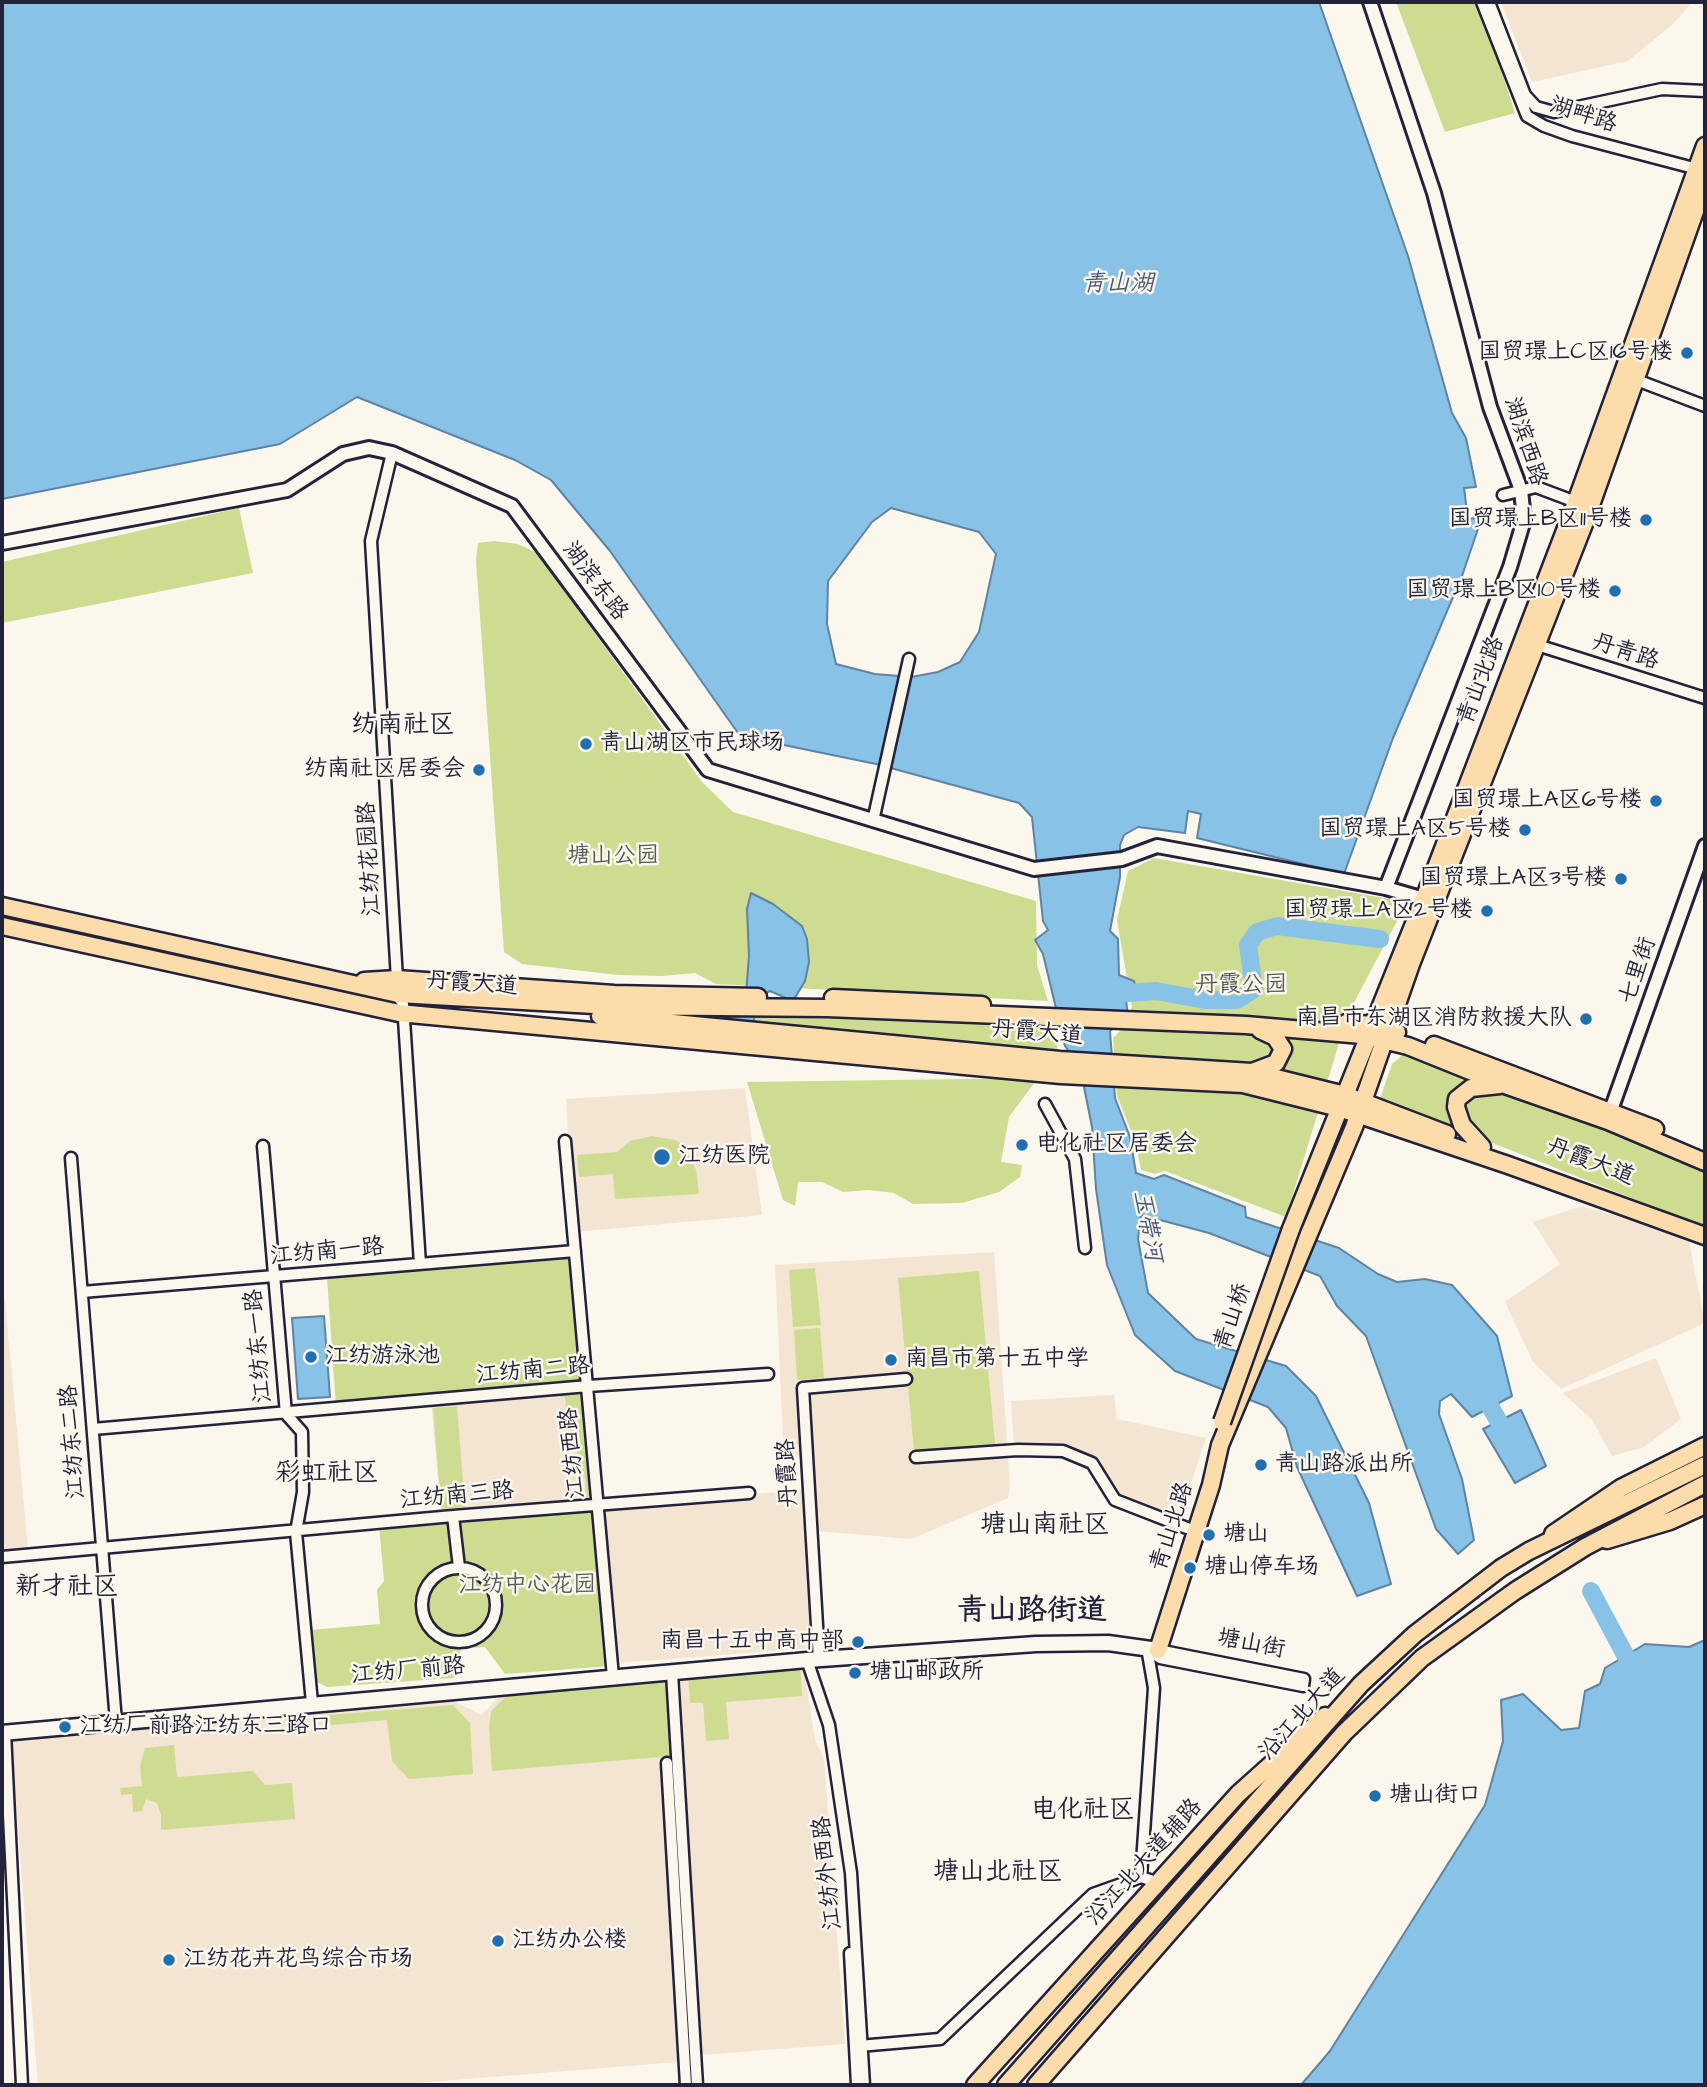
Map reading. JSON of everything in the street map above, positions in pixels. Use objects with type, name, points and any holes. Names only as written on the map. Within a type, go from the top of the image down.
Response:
[{"type":"main road","name":"青山北路","points":[[1429,900],[1586,519],[1634,379],[1701,211],[1705,145]]},
{"type":"main road","name":"青山北路","points":[[1310,1234],[1361,1108],[1379,1033],[1395,989],[1576,502],[1702,174]]},
{"type":"main road","name":"丹霞大道","points":[[2,906],[400,998],[1060,1068],[1252,1072],[1482,1147],[1705,1230]]},
{"type":"main road","name":"丹霞大道","points":[[2,926],[340,1000],[614,994],[895,999],[1051,1014],[1379,1033],[1506,1085],[1608,1121],[1705,1162]]},
{"type":"main road","points":[[1340,1023],[1368,1014],[1395,989]]},
{"type":"main road","points":[[1395,989],[1402,1027],[1425,1042]]},
{"type":"main road","name":"丹霞大道","points":[[1127,1018],[1246,1016],[1340,1023],[1425,1042],[1611,1110],[1705,1151]]},
{"type":"main road","points":[[1246,1025],[1275,1037],[1283,1049],[1276,1063],[1252,1072]]},
{"type":"main road","name":"青山北路","points":[[1291,1229],[1342,1102],[1379,1033]]},
{"type":"main road","name":"丹霞大道","points":[[1136,1071],[1243,1084],[1279,1093],[1342,1102]]},
{"type":"main road","points":[[1482,1147],[1462,1125],[1456,1107],[1457,1099],[1471,1088],[1506,1085]]},
{"type":"main road","points":[[1279,1093],[1314,1111],[1326,1129],[1326,1146]]},
{"type":"main road","name":"丹霞大道","points":[[1361,1108],[1420,1135],[1705,1236]]},
{"type":"main road","points":[[1344,1152],[1356,1136],[1371,1129],[1420,1135]]},
{"type":"main road","name":"青山桥","points":[[1227,1420],[1291,1229]]},
{"type":"main road","name":"青山桥","points":[[1227,1420],[1310,1234]]},
{"type":"main road","name":"青山北路","points":[[1152,1649],[1187,1528],[1227,1420]]},
{"type":"main road","name":"青山北路","points":[[1152,1649],[1227,1420]]},
{"type":"main road","points":[[1529,1550],[1621,1488],[1705,1446]]},
{"type":"main road","name":"沿江北大道","points":[[1006,2085],[1361,1684],[1415,1634],[1501,1568],[1529,1550],[1705,1465]]},
{"type":"main road","name":"沿江北大道","points":[[1036,2085],[1361,1717],[1422,1658],[1515,1591],[1585,1547],[1705,1484]]},
{"type":"main road","points":[[1585,1547],[1670,1521],[1705,1505]]},
{"type":"main road","name":"塘山街","points":[[809,1660],[1036,1644],[1108,1643],[1152,1649]]},
{"type":"main road","name":"江纺厂前路","points":[[3,1733],[809,1660]]},
{"type":"main road","name":"沿江北大道辅路","points":[[975,2085],[1238,1794],[1361,1684]]},
{"type":"street","name":"湖滨西路","points":[[1370,2],[1434,193],[1490,407],[1521,491],[1524,520],[1510,567],[1386,888]]},
{"type":"street","name":"湖畔路","points":[[1482,2],[1528,116],[1544,126],[1572,136],[1702,174]]},
{"type":"street","name":"湖畔路","points":[[1489,2],[1525,94],[1536,107],[1554,112],[1662,89],[1705,91]]},
{"type":"street","points":[[1634,379],[1705,406]]},
{"type":"street","name":"湖滨东路","points":[[2,543],[287,490],[343,454],[369,449],[392,453],[512,506],[708,770],[1034,869],[1122,859],[1157,846],[1386,888]]},
{"type":"street","name":"江纺花园路","points":[[392,453],[371,541],[420,1264]]},
{"type":"street","points":[[1503,495],[1536,487],[1576,502]]},
{"type":"street","name":"丹青路","points":[[1534,644],[1705,698]]},
{"type":"street","points":[[873,821],[909,659]]},
{"type":"street","name":"七里街","points":[[1611,1110],[1705,846]]},
{"type":"street","points":[[1386,888],[1429,900]]},
{"type":"street","points":[[1045,1104],[1075,1159],[1085,1248]]},
{"type":"street","name":"江纺西路","points":[[565,1141],[612,1677]]},
{"type":"street","name":"江纺东一路","points":[[263,1146],[286,1414],[302,1432],[303,1492],[296,1532],[312,1703]]},
{"type":"street","name":"江纺东二路","points":[[71,1158],[116,1722]]},
{"type":"street","name":"江纺南一路","points":[[82,1292],[575,1251]]},
{"type":"street","name":"江纺南二路","points":[[93,1429],[588,1386],[768,1374]]},
{"type":"street","name":"丹霞路","points":[[809,1660],[803,1388],[906,1379]]},
{"type":"street","points":[[916,1457],[1018,1450],[1063,1451],[1092,1463],[1115,1500],[1187,1528]]},
{"type":"street","name":"江纺南三路","points":[[2,1558],[453,1516],[749,1493]]},
{"type":"street","points":[[453,1516],[459,1567]]},
{"type":"street","points":[[459,1567],[471,1569],[490,1584],[497,1607],[488,1630],[467,1642],[454,1643],[442,1639],[425,1621],[422,1597],[435,1576],[459,1567]]},
{"type":"street","points":[[1141,1877],[1154,1688],[1152,1649]]},
{"type":"street","name":"塘山街","points":[[1152,1649],[1304,1679],[1303,1686],[1160,1658],[1152,1649]]},
{"type":"street","name":"江纺外西路","points":[[809,1660],[829,1726],[852,1873],[859,2046],[858,2085]]},
{"type":"street","points":[[673,1673],[697,2085]]},
{"type":"street","points":[[3,1733],[22,2085]]},
{"type":"street","points":[[667,1763],[686,2085]]},
{"type":"street","points":[[859,2046],[940,2039],[1093,1894],[1141,1877],[1158,1883]]},
{"type":"street","name":"江纺外西路","points":[[859,2046],[864,2085]]},
{"type":"shaded area","points":[[1501,2],[1692,2],[1673,24],[1628,61],[1532,82]]},
{"type":"shaded area","name":"江纺医院","points":[[745,1088],[762,1215],[574,1232],[566,1099]]},
{"type":"shaded area","points":[[1582,1206],[1688,1237],[1705,1323],[1561,1389],[1533,1362],[1505,1302],[1560,1264],[1533,1222]]},
{"type":"shaded area","name":"南昌市第十五中学","points":[[994,1252],[1010,1484],[1008,1498],[911,1539],[816,1531],[809,1454],[784,1457],[775,1265]]},
{"type":"shaded area","points":[[2,1300],[5,1300],[28,1550],[2,1552]]},
{"type":"shaded area","points":[[1656,1358],[1681,1419],[1644,1447],[1612,1456],[1592,1420],[1563,1393]]},
{"type":"shaded area","points":[[586,1388],[595,1499],[441,1513],[431,1401]]},
{"type":"shaded area","points":[[1114,1395],[1117,1419],[1206,1438],[1178,1522],[1117,1496],[1096,1460],[1078,1451],[1055,1446],[1014,1445],[1011,1401]]},
{"type":"shaded area","points":[[803,1490],[814,1648],[617,1663],[602,1506]]},
{"type":"shaded area","points":[[804,1670],[815,1740],[824,1758],[845,2044],[701,2055],[680,1677]]},
{"type":"shaded area","points":[[668,1679],[690,2061],[392,2085],[38,2085],[11,1739],[446,1697],[481,1715],[505,1691]]},
{"type":"green space","points":[[1396,2],[1479,2],[1515,113],[1445,132]]},
{"type":"green space","points":[[239,508],[253,573],[2,623],[2,562]]},
{"type":"green space","name":"塘山公园","points":[[494,541],[518,544],[537,553],[702,782],[733,812],[1036,901],[1037,965],[1048,1001],[716,984],[695,973],[662,976],[618,975],[522,964],[504,952],[476,560],[478,543]]},
{"type":"green space","name":"丹霞公园","points":[[1154,858],[1407,902],[1348,1014],[1286,1217],[1165,1171],[1155,1174],[1141,1170],[1135,1140],[1117,1096],[1113,1038],[1122,1029],[1132,1007],[1117,920],[1128,871]]},
{"type":"green space","points":[[602,1010],[1052,1025],[1058,1051]]},
{"type":"green space","points":[[1405,1053],[1604,1126],[1705,1168],[1705,1227],[1419,1114],[1379,1102],[1392,1064]]},
{"type":"green space","points":[[1038,1078],[1009,1117],[1001,1162],[1022,1165],[1020,1177],[999,1192],[962,1203],[913,1204],[894,1193],[869,1190],[843,1192],[822,1182],[798,1182],[795,1206],[783,1200],[747,1082]]},
{"type":"green space","points":[[652,1136],[675,1140],[684,1145],[696,1170],[699,1194],[615,1199],[613,1174],[579,1177],[577,1155],[617,1152],[630,1141]]},
{"type":"green space","points":[[575,1251],[588,1386],[336,1408],[327,1277]]},
{"type":"green space","points":[[815,1268],[821,1325],[793,1327],[789,1270]]},
{"type":"green space","points":[[979,1271],[995,1444],[914,1451],[898,1278]]},
{"type":"green space","points":[[820,1328],[824,1378],[797,1380],[794,1330]]},
{"type":"green space","points":[[583,1389],[594,1497],[587,1498],[584,1471],[569,1472],[569,1462],[578,1461],[576,1444],[567,1444],[565,1419],[575,1418],[577,1414],[567,1414],[565,1397],[560,1397],[559,1391]]},
{"type":"green space","points":[[457,1406],[465,1507],[441,1509],[433,1408]]},
{"type":"green space","name":"江纺中心花园","points":[[595,1507],[610,1666],[505,1674],[485,1647],[461,1649],[454,1678],[327,1687],[317,1682],[310,1630],[380,1624],[377,1590],[384,1581],[379,1525]]},
{"type":"green space","points":[[800,1664],[802,1696],[726,1702],[729,1739],[706,1741],[703,1703],[690,1703],[688,1673]]},
{"type":"green space","points":[[667,1680],[672,1756],[492,1771],[489,1728],[491,1711],[511,1692]]},
{"type":"green space","points":[[453,1705],[470,1723],[473,1774],[409,1779],[392,1761],[387,1720],[331,1725],[329,1715]]},
{"type":"green space","points":[[174,1745],[177,1777],[253,1771],[265,1785],[292,1783],[295,1819],[161,1830],[161,1815],[157,1803],[146,1799],[142,1811],[133,1812],[132,1794],[121,1795],[120,1788],[142,1786],[140,1766],[145,1748]]},
{"type":"water","name":"青山湖","points":[[2,2],[1319,2],[1408,256],[1452,413],[1466,438],[1476,487],[1464,488],[1468,519],[1482,517],[1462,576],[1393,738],[1344,874],[1197,838],[1201,814],[1188,811],[1185,833],[1138,827],[1124,835],[1120,845],[1120,877],[1110,931],[1118,939],[1119,975],[1134,981],[1137,993],[1126,999],[1128,1018],[1110,1031],[1115,1098],[1130,1137],[1136,1173],[1154,1179],[1164,1175],[1245,1207],[1246,1217],[1339,1248],[1378,1274],[1397,1282],[1425,1279],[1452,1285],[1497,1336],[1512,1396],[1472,1417],[1451,1394],[1440,1401],[1439,1414],[1462,1479],[1474,1540],[1458,1554],[1436,1529],[1366,1336],[1337,1306],[1320,1276],[1209,1233],[1141,1215],[1138,1239],[1148,1293],[1196,1339],[1286,1366],[1316,1396],[1369,1503],[1391,1584],[1357,1596],[1297,1467],[1286,1428],[1268,1407],[1175,1371],[1135,1335],[1107,1265],[1096,1189],[1092,1127],[1080,1067],[1065,1046],[1043,954],[1035,940],[1048,930],[1043,921],[1032,817],[1019,803],[876,764],[740,736],[610,551],[551,480],[515,460],[357,397],[280,444],[2,499]],"holes":[[[891,508],[979,532],[996,554],[979,632],[960,662],[938,672],[911,677],[875,674],[836,664],[827,624],[828,581],[872,522]]]},
{"type":"water","points":[[751,893],[773,904],[802,926],[807,939],[809,962],[805,981],[793,1001],[770,991],[764,994],[754,1014],[754,1028],[723,1031],[746,994],[749,956],[747,909]]},
{"type":"water","name":"江纺游泳池","points":[[324,1316],[330,1397],[298,1399],[292,1318]]},
{"type":"water","points":[[1521,1410],[1546,1466],[1515,1483],[1483,1429]]},
{"type":"water","points":[[1705,1640],[1705,2085],[1301,2085],[1330,2051],[1485,1805],[1503,1741],[1501,1700],[1523,1694],[1561,1730],[1579,1728],[1585,1691],[1600,1684],[1605,1668],[1645,1644],[1689,1647]]},
{"type":"waterway","points":[[1115,994],[1156,991],[1205,1000],[1237,1000],[1254,989],[1248,945],[1257,932],[1277,926],[1380,939]]},
{"type":"waterway","points":[[1480,1388],[1509,1440]]},
{"type":"waterway","points":[[1591,1591],[1637,1677]]},
{"type":"place","name":"国贸璟上C区16号楼","points":[[1687,353]]},
{"type":"place","name":"国贸璟上B区11号楼","points":[[1646,520]]},
{"type":"place","name":"国贸璟上B区10号楼","points":[[1615,591]]},
{"type":"place","name":"青山湖区市民球场","points":[[586,744]]},
{"type":"place","name":"纺南社区居委会","points":[[479,770]]},
{"type":"place","name":"国贸璟上A区6号楼","points":[[1656,801]]},
{"type":"place","name":"国贸璟上A区5号楼","points":[[1525,830]]},
{"type":"place","name":"国贸璟上A区3号楼","points":[[1621,879]]},
{"type":"place","name":"国贸璟上A区2号楼","points":[[1487,911]]},
{"type":"place","name":"南昌市东湖区消防救援大队","points":[[1586,1019]]},
{"type":"place","name":"电化社区居委会","points":[[1022,1145]]},
{"type":"place","name":"江纺医院","points":[[662,1157]]},
{"type":"place","name":"江纺游泳池","points":[[311,1357]]},
{"type":"place","name":"南昌市第十五中学","points":[[891,1360]]},
{"type":"place","name":"青山路派出所","points":[[1261,1465]]},
{"type":"place","name":"塘山","points":[[1209,1535]]},
{"type":"place","name":"塘山停车场","points":[[1190,1568]]},
{"type":"place","name":"南昌十五中高中部","points":[[858,1642]]},
{"type":"place","name":"塘山邮政所","points":[[855,1673]]},
{"type":"place","name":"江纺厂前路江纺东三路口","points":[[65,1727]]},
{"type":"place","name":"塘山街口","points":[[1375,1796]]},
{"type":"place","name":"江纺办公楼","points":[[498,1941]]},
{"type":"place","name":"江纺花卉花鸟综合市场","points":[[169,1960]]},
{"type":"district","name":"纺南社区","points":[[403,727]]},
{"type":"district","name":"彩虹社区","points":[[327,1475]]},
{"type":"district","name":"塘山南社区","points":[[1045,1527]]},
{"type":"district","name":"新才社区","points":[[67,1589]]},
{"type":"district","name":"青山路街道","points":[[1032,1613]]},
{"type":"district","name":"电化社区","points":[[1083,1812]]},
{"type":"district","name":"塘山北社区","points":[[998,1874]]},
{"type":"water label","name":"玉带河","points":[[1146,1226]]}]
